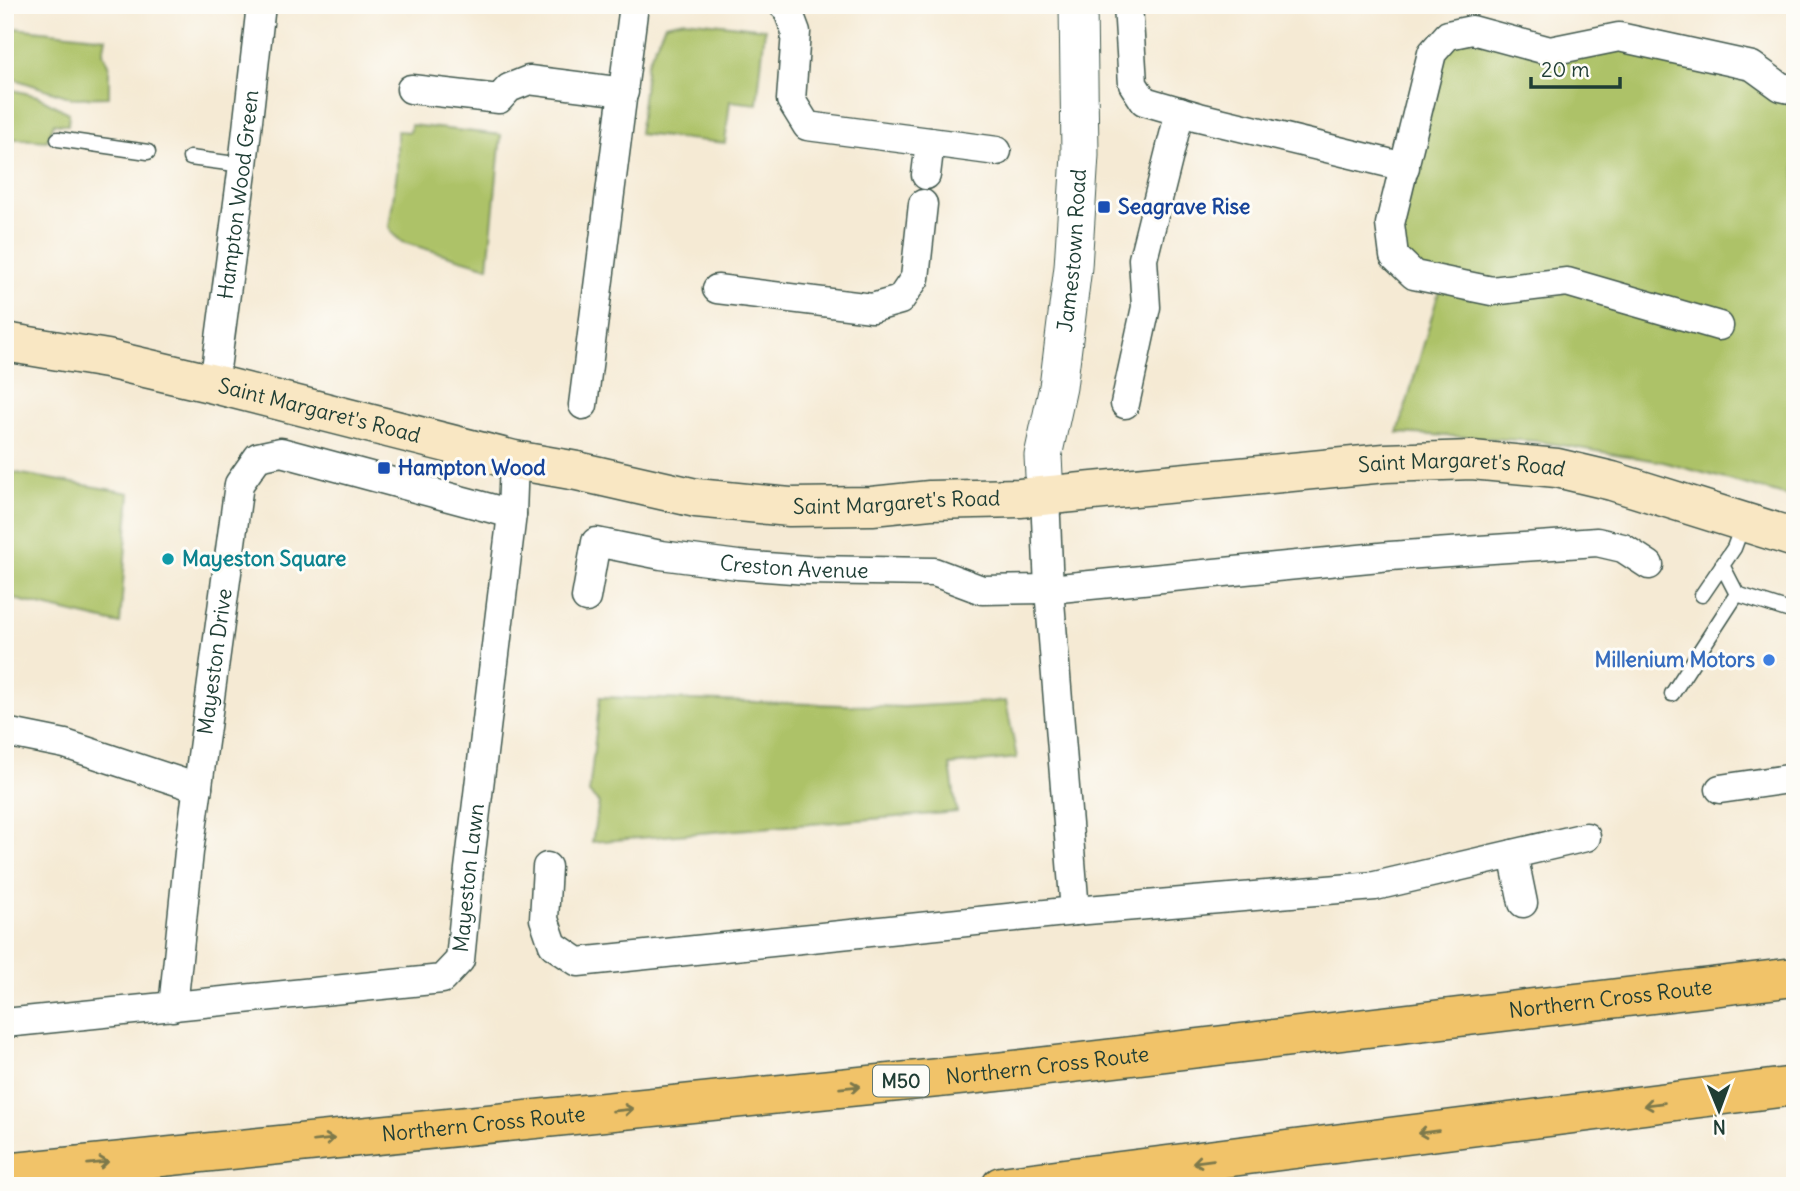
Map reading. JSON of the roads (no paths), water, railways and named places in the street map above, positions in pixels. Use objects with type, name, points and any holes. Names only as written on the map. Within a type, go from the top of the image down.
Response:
[{"type":"highway","name":"Northern Cross Route","points":[[5,1173],[997,1072],[1795,977]]},
{"type":"highway","points":[[1001,1186],[1795,1086]]},
{"type":"main road","name":"Saint Margaret's Road","points":[[5,342],[107,359],[514,460],[577,471],[696,498],[790,507],[872,506],[930,500],[1045,495],[1385,463],[1472,460],[1568,471],[1636,488],[1795,538]]},
{"type":"street","name":"Hampton Wood Green","points":[[214,384],[261,5]]},
{"type":"street","points":[[583,405],[634,5]]},
{"type":"street","name":"Jamestown Road","points":[[1045,495],[1043,456],[1058,387],[1073,267],[1080,155],[1078,5]]},
{"type":"street","points":[[1128,5],[1133,85],[1144,101],[1405,167]]},
{"type":"street","points":[[786,6],[796,32],[791,100],[807,126],[997,151]]},
{"type":"street","points":[[1719,326],[1567,282],[1492,291],[1414,275],[1394,256],[1390,224],[1432,53],[1448,35],[1472,30],[1550,51],[1619,37],[1752,66],[1781,87],[1795,90]]},
{"type":"street","points":[[411,89],[499,99],[509,88],[529,80],[624,92]]},
{"type":"street","points":[[1125,404],[1146,307],[1143,260],[1180,111]]},
{"type":"street","points":[[926,175],[930,142]]},
{"type":"street","points":[[716,289],[872,308],[900,300],[915,278],[923,204]]},
{"type":"street","name":"Mayeston Drive","points":[[173,1007],[189,852],[239,484],[258,457],[281,452],[512,514]]},
{"type":"street","name":"Mayeston Lawn","points":[[5,1023],[442,979],[460,960],[512,514],[514,460]]},
{"type":"street","points":[[1045,495],[1049,589],[1075,911]]},
{"type":"street","name":"Creston Avenue","points":[[586,598],[596,542],[662,555],[738,565],[807,570],[934,572],[982,590],[1049,589]]},
{"type":"street","points":[[1049,589],[1390,556],[1597,542],[1623,548],[1649,565]]},
{"type":"street","points":[[5,732],[65,744],[198,788]]},
{"type":"street","points":[[1720,789],[1795,778]]},
{"type":"street","points":[[547,867],[544,919],[553,945],[578,962],[1075,911],[1375,886],[1586,837]]},
{"type":"street","points":[[1513,854],[1523,903]]},
{"type":"lane","points":[[58,139],[148,152]]},
{"type":"lane","points":[[190,158],[243,165]]},
{"type":"lane","points":[[1702,595],[1734,548],[1744,522]]},
{"type":"lane","points":[[1722,565],[1737,594],[1787,610]]},
{"type":"lane","points":[[1672,694],[1737,594]]},
{"type":"place","name":"Seagrave Rise","points":[[1104,207]]},
{"type":"place","name":"Hampton Wood","points":[[384,468]]},
{"type":"place","name":"Mayeston Square","points":[[168,559]]},
{"type":"place","name":"Millenium Motors","points":[[1769,660]]}]
